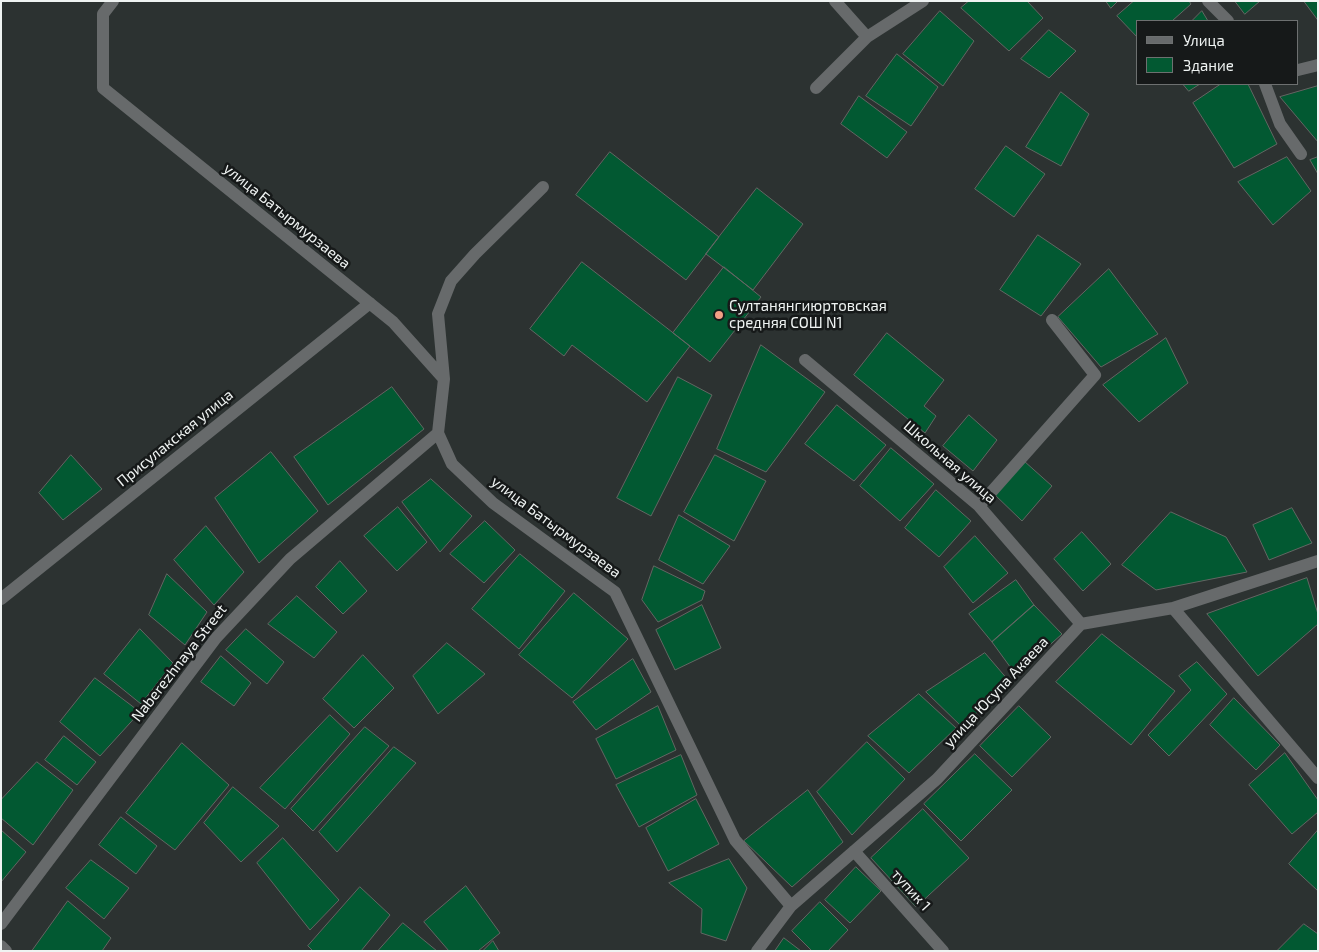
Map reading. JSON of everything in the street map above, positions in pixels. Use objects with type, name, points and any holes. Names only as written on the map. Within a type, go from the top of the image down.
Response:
[{"type":"street","name":"улица Батырмурзаева","points":[[113,1],[103,14],[103,88],[394,322],[444,379]]},
{"type":"street","points":[[835,1],[867,37]]},
{"type":"street","points":[[816,88],[867,37],[923,1]]},
{"type":"street","points":[[1208,1],[1227,20]]},
{"type":"street","points":[[1299,70],[1318,65]]},
{"type":"street","points":[[1265,85],[1280,124],[1301,154]]},
{"type":"street","points":[[438,433],[444,379],[438,314],[451,281],[475,254],[543,187]]},
{"type":"street","name":"Присулакская улица","points":[[1,599],[370,303]]},
{"type":"street","points":[[979,506],[1095,375],[1052,320]]},
{"type":"street","name":"Школьная улица","points":[[805,360],[979,506],[1081,624]]},
{"type":"street","name":"улица Батырмурзаева","points":[[438,433],[452,464],[493,503],[615,592],[735,840],[791,906]]},
{"type":"street","name":"Naberezhnaya Street","points":[[1,924],[216,638],[290,559],[438,433]]},
{"type":"street","points":[[1081,624],[1173,608],[1318,561]]},
{"type":"street","points":[[1173,608],[1318,778]]},
{"type":"street","name":"улица Юсупа Акаева","points":[[757,951],[791,906],[937,779],[1081,624]]},
{"type":"street","name":"тупик 1","points":[[854,851],[944,951]]},
{"type":"street","points":[[1,946],[6,951]]},
{"type":"building","points":[[969,1],[1027,1],[1043,18],[1009,51],[961,8]]},
{"type":"building","points":[[1106,1],[1118,1],[1111,8]]},
{"type":"building","points":[[1134,1],[1189,1],[1191,4],[1173,20],[1136,20],[1136,36],[1117,16]]},
{"type":"building","points":[[1235,1],[1260,1],[1245,14]]},
{"type":"building","points":[[1304,1],[1318,1],[1318,20]]},
{"type":"building","points":[[940,11],[974,41],[943,86],[903,54]]},
{"type":"building","points":[[1202,11],[1207,20],[1193,20]]},
{"type":"building","points":[[1049,30],[1076,51],[1049,78],[1021,59]]},
{"type":"building","points":[[897,54],[938,87],[911,126],[866,96]]},
{"type":"building","points":[[1184,85],[1198,85],[1189,91]]},
{"type":"building","points":[[1220,85],[1248,85],[1277,144],[1234,168],[1193,103]]},
{"type":"building","points":[[1318,86],[1318,142],[1280,97]]},
{"type":"building","points":[[1061,92],[1089,114],[1061,166],[1026,147]]},
{"type":"building","points":[[859,96],[907,132],[887,158],[841,124]]},
{"type":"building","points":[[1006,146],[1045,174],[1014,217],[975,189]]},
{"type":"building","points":[[610,152],[719,237],[686,280],[576,195]]},
{"type":"building","points":[[1287,157],[1311,191],[1273,225],[1238,182]]},
{"type":"building","points":[[1318,157],[1318,174],[1310,160]]},
{"type":"building","points":[[757,188],[803,224],[753,290],[706,254]]},
{"type":"building","points":[[1038,235],[1081,264],[1041,316],[1000,290]]},
{"type":"building","points":[[582,262],[690,346],[647,402],[572,345],[564,356],[530,329]]},
{"type":"building","points":[[724,267],[761,297],[710,362],[673,333]]},
{"type":"building","points":[[1109,269],[1158,334],[1101,367],[1058,317]]},
{"type":"building","points":[[887,333],[944,380],[924,406],[936,416],[925,433],[854,375]]},
{"type":"building","points":[[1166,338],[1188,383],[1139,422],[1103,385]]},
{"type":"building","points":[[761,345],[825,392],[766,472],[717,449]]},
{"type":"building","points":[[678,377],[712,395],[651,516],[617,498]]},
{"type":"building","points":[[392,387],[424,429],[328,505],[294,457]]},
{"type":"building","points":[[837,405],[886,445],[854,481],[805,444]]},
{"type":"building","points":[[969,415],[997,440],[973,471],[943,446]]},
{"type":"building","points":[[891,448],[934,484],[900,521],[860,486]]},
{"type":"building","points":[[271,452],[318,511],[259,563],[215,498]]},
{"type":"building","points":[[71,455],[102,489],[63,520],[39,493]]},
{"type":"building","points":[[715,455],[766,481],[734,541],[684,512]]},
{"type":"building","points":[[1024,461],[1052,486],[1022,521],[993,493]]},
{"type":"building","points":[[431,479],[472,516],[440,552],[402,502]]},
{"type":"building","points":[[936,490],[971,521],[939,557],[905,528]]},
{"type":"building","points":[[398,507],[427,542],[397,571],[364,536]]},
{"type":"building","points":[[1292,508],[1312,543],[1269,560],[1253,525]]},
{"type":"building","points":[[1171,512],[1226,537],[1247,572],[1156,590],[1122,565]]},
{"type":"building","points":[[679,515],[730,546],[703,584],[659,560]]},
{"type":"building","points":[[485,521],[515,550],[484,583],[450,554]]},
{"type":"building","points":[[206,526],[244,572],[214,605],[174,560]]},
{"type":"building","points":[[1082,532],[1111,564],[1083,591],[1054,559]]},
{"type":"building","points":[[975,536],[1008,573],[973,603],[944,567]]},
{"type":"building","points":[[520,554],[565,591],[519,649],[472,609]]},
{"type":"building","points":[[340,561],[367,591],[343,614],[316,587]]},
{"type":"building","points":[[654,566],[705,591],[702,600],[658,622],[642,600]]},
{"type":"building","points":[[167,574],[207,612],[185,645],[149,615]]},
{"type":"building","points":[[1307,578],[1318,614],[1318,624],[1258,676],[1207,614]]},
{"type":"building","points":[[1016,580],[1034,605],[992,642],[969,614]]},
{"type":"building","points":[[574,593],[628,639],[572,698],[519,655]]},
{"type":"building","points":[[297,596],[337,632],[314,658],[268,624]]},
{"type":"building","points":[[702,605],[721,648],[675,670],[656,630]]},
{"type":"building","points":[[1034,605],[1062,634],[1016,675],[992,642]]},
{"type":"building","points":[[140,629],[173,663],[141,704],[104,674]]},
{"type":"building","points":[[246,629],[284,662],[267,684],[226,650]]},
{"type":"building","points":[[1102,634],[1175,691],[1131,745],[1056,682]]},
{"type":"building","points":[[447,643],[485,674],[438,714],[413,676]]},
{"type":"building","points":[[985,653],[1009,681],[962,727],[926,692]]},
{"type":"building","points":[[363,655],[394,688],[354,728],[323,699]]},
{"type":"building","points":[[221,656],[251,683],[234,706],[201,682]]},
{"type":"building","points":[[633,659],[651,692],[596,730],[573,702]]},
{"type":"building","points":[[1197,662],[1227,694],[1169,756],[1148,735],[1191,690],[1179,676]]},
{"type":"building","points":[[95,678],[140,712],[100,756],[60,722]]},
{"type":"building","points":[[919,694],[956,728],[909,773],[868,736]]},
{"type":"building","points":[[1234,698],[1280,745],[1256,770],[1210,725]]},
{"type":"building","points":[[658,706],[676,750],[616,779],[596,739]]},
{"type":"building","points":[[1019,706],[1051,737],[1012,777],[980,746]]},
{"type":"building","points":[[330,715],[350,734],[285,809],[260,788]]},
{"type":"building","points":[[365,727],[389,746],[313,831],[291,809]]},
{"type":"building","points":[[64,736],[96,762],[77,785],[45,760]]},
{"type":"building","points":[[867,742],[905,779],[852,835],[817,792]]},
{"type":"building","points":[[182,743],[229,785],[175,850],[126,813]]},
{"type":"building","points":[[394,747],[416,763],[337,852],[319,832]]},
{"type":"building","points":[[1285,753],[1318,800],[1318,812],[1292,834],[1249,785]]},
{"type":"building","points":[[975,754],[1012,790],[961,841],[924,804]]},
{"type":"building","points":[[681,755],[697,795],[639,827],[616,785]]},
{"type":"building","points":[[37,762],[73,790],[33,845],[1,818],[1,800]]},
{"type":"building","points":[[233,787],[279,826],[241,862],[204,823]]},
{"type":"building","points":[[808,790],[843,842],[792,887],[744,841]]},
{"type":"building","points":[[696,799],[719,844],[668,871],[646,828]]},
{"type":"building","points":[[923,809],[969,858],[916,907],[871,858]]},
{"type":"building","points":[[121,817],[157,846],[136,874],[99,845]]},
{"type":"building","points":[[1,830],[26,852],[1,882]]},
{"type":"building","points":[[1318,830],[1318,891],[1289,864]]},
{"type":"building","points":[[283,838],[339,900],[310,930],[257,863]]},
{"type":"building","points":[[729,859],[747,888],[726,941],[701,933],[702,909],[669,883]]},
{"type":"building","points":[[91,860],[129,888],[104,919],[66,888]]},
{"type":"building","points":[[856,867],[881,891],[850,923],[825,900]]},
{"type":"building","points":[[466,886],[500,933],[478,951],[449,951],[424,922]]},
{"type":"building","points":[[360,887],[390,915],[361,951],[313,951],[308,946]]},
{"type":"building","points":[[68,901],[111,938],[102,951],[32,951]]},
{"type":"building","points":[[820,902],[848,930],[828,951],[812,951],[792,931]]},
{"type":"building","points":[[403,923],[437,951],[378,951]]},
{"type":"building","points":[[1304,924],[1318,934],[1318,951],[1277,951]]},
{"type":"building","points":[[784,938],[801,951],[775,951]]},
{"type":"building","points":[[493,941],[499,951],[483,951]]},
{"type":"place","name":"Султанянгиюртовская средняя СОШ N1","points":[[719,315]]}]
